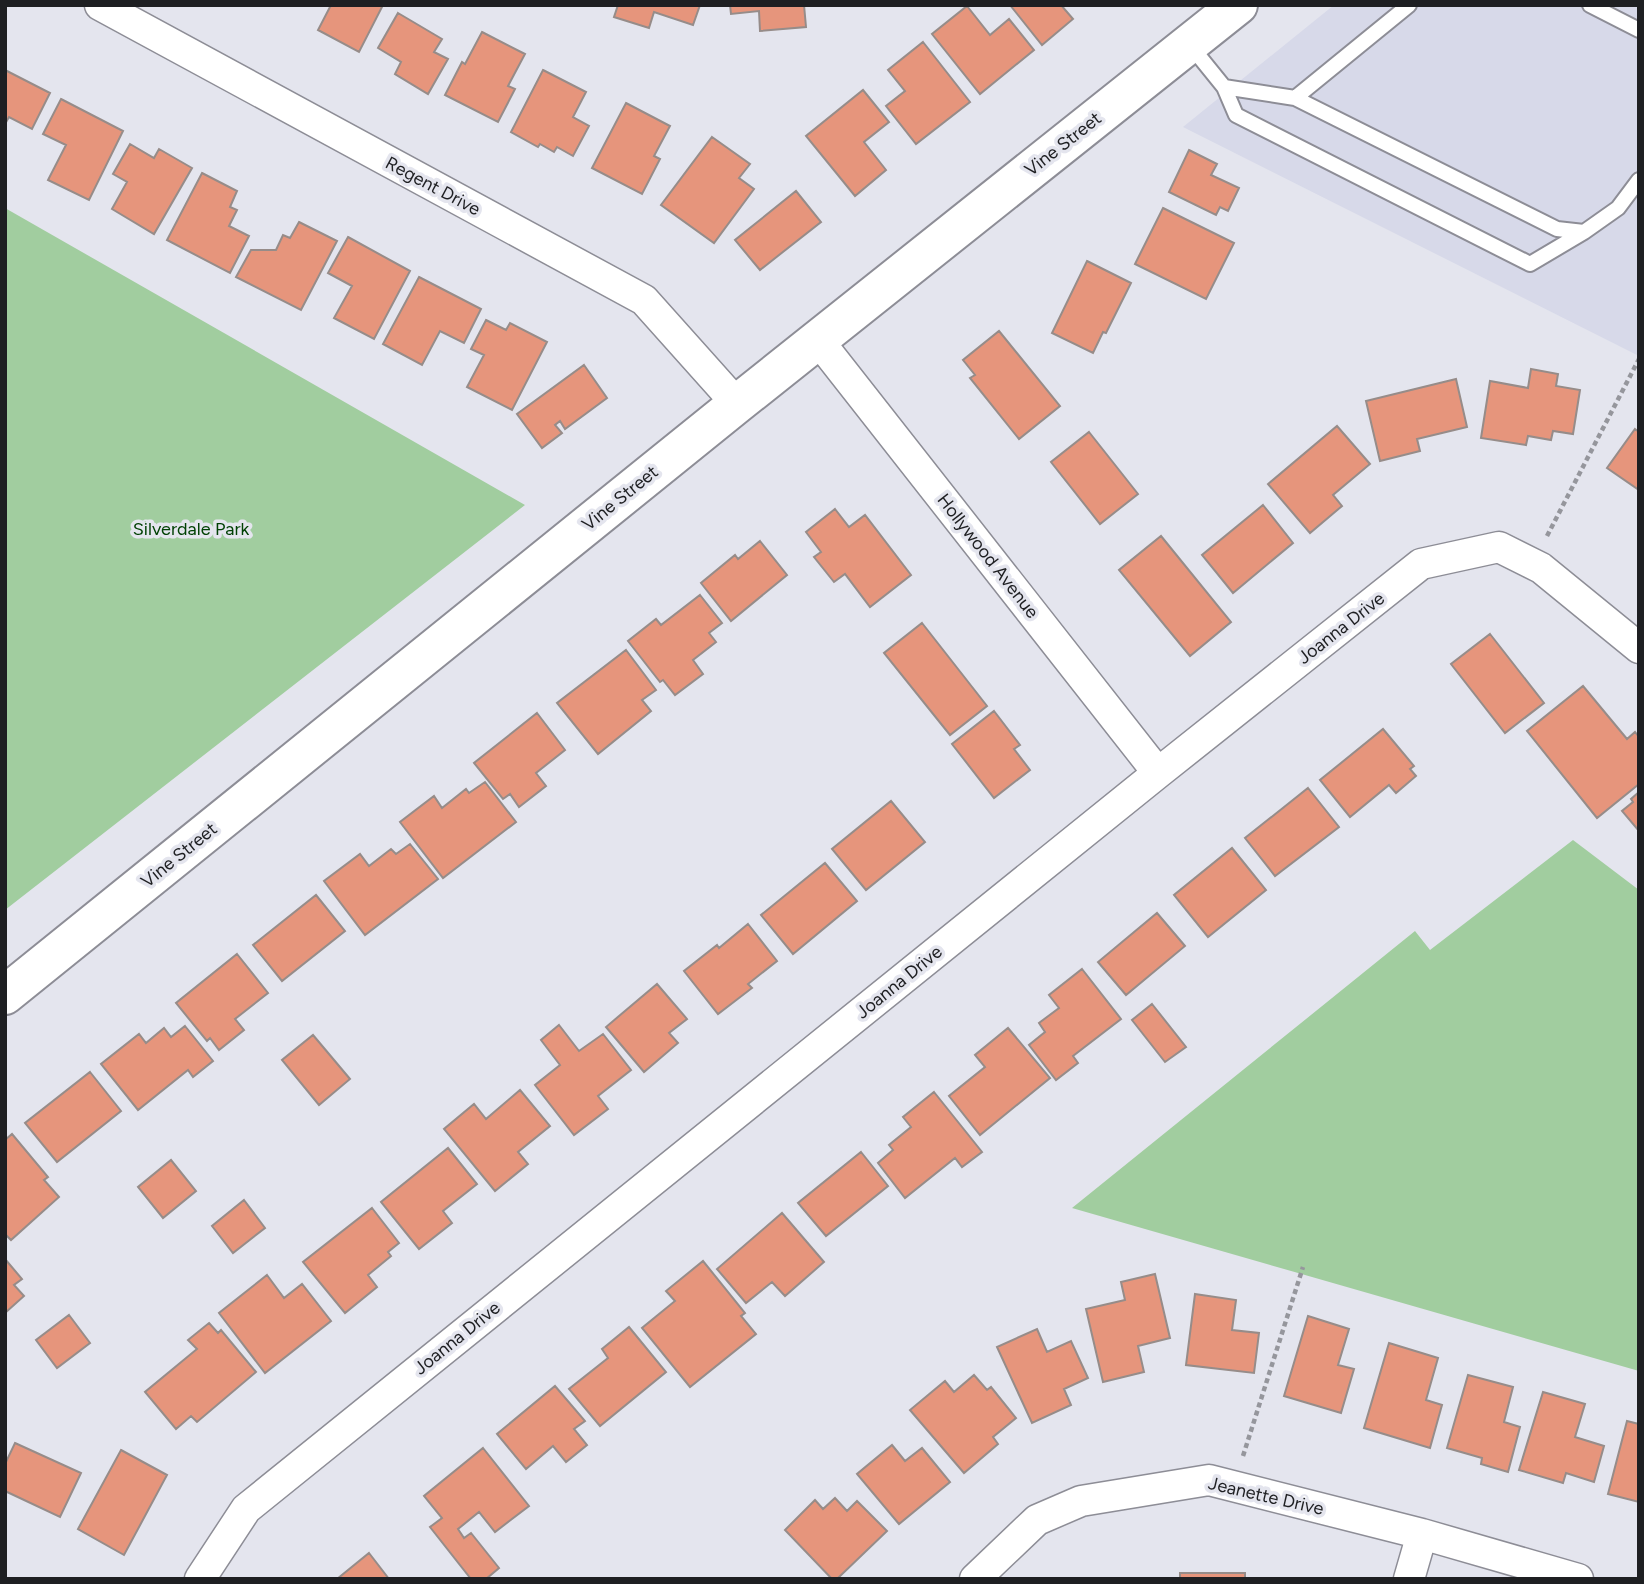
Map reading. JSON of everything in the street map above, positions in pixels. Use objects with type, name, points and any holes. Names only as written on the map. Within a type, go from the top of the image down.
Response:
[{"type":"street","name":"Regent Drive","points":[[100,5],[644,300],[737,404]]},
{"type":"street","name":"Vine Street","points":[[5,995],[737,404],[1238,5]]},
{"type":"street","name":"Hollywood Avenue","points":[[818,340],[1158,773]]},
{"type":"street","name":"Joanna Drive","points":[[200,1579],[246,1508],[1421,564],[1499,547],[1541,568],[1639,648]]},
{"type":"street","name":"Jeanette Drive","points":[[975,1579],[1037,1520],[1081,1501],[1209,1480],[1422,1534],[1578,1579]]},
{"type":"street","points":[[1409,1579],[1422,1534]]},
{"type":"lane","points":[[1295,98],[1409,5]]},
{"type":"lane","points":[[1590,5],[1639,30]]},
{"type":"lane","points":[[1189,44],[1224,88],[1236,115],[1530,264],[1618,208],[1639,180]]},
{"type":"lane","points":[[1224,88],[1295,98],[1557,229],[1584,232]]},
{"type":"path","points":[[1541,568],[1547,537],[1639,359]]},
{"type":"path","points":[[1233,1487],[1303,1267]]},
{"type":"shaded area","points":[[1334,5],[1639,5],[1639,356],[1183,127]]},
{"type":"green space","name":"Silverdale Park","points":[[5,208],[525,505],[5,910]]},
{"type":"green space","points":[[1573,840],[1639,890],[1639,1371],[1072,1208],[1415,931],[1430,950]]},
{"type":"building","points":[[331,5],[383,5],[359,52],[318,30]]},
{"type":"building","points":[[618,5],[700,5],[693,25],[654,12],[649,28],[614,17]]},
{"type":"building","points":[[730,5],[804,5],[806,27],[760,31],[759,11],[731,14]]},
{"type":"building","points":[[1010,5],[1061,5],[1073,19],[1042,45]]},
{"type":"building","points":[[967,6],[990,35],[1009,19],[1034,50],[980,94],[932,34]]},
{"type":"building","points":[[398,13],[442,39],[434,52],[448,59],[428,94],[395,74],[401,62],[378,48]]},
{"type":"building","points":[[482,32],[525,54],[508,86],[515,89],[498,122],[445,95]]},
{"type":"building","points":[[923,42],[970,102],[916,144],[886,106],[905,91],[888,70]]},
{"type":"building","points":[[5,70],[50,93],[32,129],[9,117],[5,124]]},
{"type":"building","points":[[543,70],[586,92],[573,117],[589,126],[573,156],[557,147],[554,152],[540,144],[538,147],[511,132]]},
{"type":"building","points":[[863,90],[889,122],[864,142],[886,170],[855,196],[806,136]]},
{"type":"building","points":[[61,99],[123,131],[89,200],[48,180],[66,145],[43,134]]},
{"type":"building","points":[[626,103],[670,126],[654,156],[660,159],[642,194],[592,168]]},
{"type":"building","points":[[712,137],[750,164],[739,178],[754,189],[714,243],[661,205]]},
{"type":"building","points":[[130,144],[154,158],[159,149],[192,168],[154,234],[112,209],[127,182],[113,174]]},
{"type":"building","points":[[1189,150],[1217,164],[1211,175],[1239,188],[1228,211],[1220,207],[1216,215],[1169,192]]},
{"type":"building","points":[[202,173],[237,191],[230,207],[237,210],[229,226],[249,236],[230,273],[167,240]]},
{"type":"building","points":[[796,191],[821,222],[760,270],[735,240]]},
{"type":"building","points":[[1163,208],[1234,243],[1206,299],[1135,264]]},
{"type":"building","points":[[299,222],[337,241],[301,310],[236,277],[251,250],[276,250],[283,235],[290,238]]},
{"type":"building","points":[[348,237],[410,271],[374,339],[334,318],[352,286],[328,273]]},
{"type":"building","points":[[1087,261],[1131,283],[1093,353],[1052,333]]},
{"type":"building","points":[[419,277],[481,309],[464,343],[440,331],[422,365],[383,344]]},
{"type":"building","points":[[486,320],[506,330],[510,323],[547,342],[512,410],[467,387],[484,355],[471,349]]},
{"type":"building","points":[[999,331],[1060,406],[1019,439],[970,378],[975,375],[963,360]]},
{"type":"building","points":[[584,365],[607,398],[565,429],[560,421],[555,425],[562,433],[542,448],[517,414]]},
{"type":"building","points":[[1531,369],[1558,374],[1556,386],[1580,390],[1573,434],[1553,431],[1551,440],[1528,436],[1526,445],[1481,438],[1490,381],[1528,388]]},
{"type":"building","points":[[1456,379],[1467,427],[1417,439],[1420,451],[1380,461],[1366,401]]},
{"type":"building","points":[[1337,426],[1370,464],[1333,495],[1342,506],[1310,533],[1268,484]]},
{"type":"building","points":[[1635,429],[1639,432],[1639,490],[1607,468]]},
{"type":"building","points":[[1089,432],[1138,494],[1100,524],[1051,462]]},
{"type":"building","points":[[1263,505],[1293,543],[1233,593],[1202,555]]},
{"type":"building","points":[[835,509],[849,527],[865,515],[911,575],[870,607],[845,574],[834,582],[814,557],[821,552],[806,532]]},
{"type":"building","points":[[1161,536],[1231,622],[1190,656],[1119,570]]},
{"type":"building","points":[[760,541],[787,575],[731,621],[701,583],[735,555],[738,559]]},
{"type":"building","points":[[700,595],[722,623],[709,633],[716,642],[693,660],[703,674],[675,695],[663,680],[660,682],[628,641],[656,619],[661,625]]},
{"type":"building","points":[[922,623],[987,706],[950,735],[884,653]]},
{"type":"building","points":[[1490,634],[1544,703],[1505,733],[1451,664]]},
{"type":"building","points":[[626,650],[656,690],[642,700],[651,711],[598,754],[557,703]]},
{"type":"building","points":[[1583,686],[1627,739],[1635,732],[1639,737],[1639,784],[1597,818],[1527,731]]},
{"type":"building","points":[[994,711],[1020,745],[1014,749],[1030,770],[994,798],[952,744]]},
{"type":"building","points":[[537,713],[565,750],[536,773],[546,786],[519,807],[510,794],[503,799],[474,763]]},
{"type":"building","points":[[1383,729],[1414,766],[1410,769],[1416,776],[1396,793],[1389,785],[1350,817],[1320,780]]},
{"type":"building","points":[[485,782],[516,822],[443,878],[400,822],[434,796],[442,808],[466,789],[469,793]]},
{"type":"building","points":[[1308,788],[1339,827],[1275,876],[1245,838]]},
{"type":"building","points":[[1639,792],[1639,831],[1622,811],[1633,802],[1631,799]]},
{"type":"building","points":[[891,801],[925,842],[866,890],[832,849]]},
{"type":"building","points":[[410,844],[438,879],[365,935],[324,881],[360,854],[369,866],[391,849],[396,854]]},
{"type":"building","points":[[1232,848],[1266,890],[1208,937],[1174,895]]},
{"type":"building","points":[[825,863],[857,901],[793,954],[761,915]]},
{"type":"building","points":[[316,895],[345,931],[282,981],[253,945]]},
{"type":"building","points":[[1157,913],[1185,946],[1126,995],[1098,962]]},
{"type":"building","points":[[748,924],[777,961],[748,984],[752,988],[718,1014],[684,971],[717,945],[719,948]]},
{"type":"building","points":[[237,954],[268,993],[235,1019],[244,1030],[219,1050],[210,1038],[207,1041],[176,1003]]},
{"type":"building","points":[[1082,969],[1121,1019],[1073,1056],[1078,1063],[1056,1080],[1029,1045],[1045,1032],[1039,1023],[1059,1008],[1049,995]]},
{"type":"building","points":[[657,984],[687,1019],[669,1033],[678,1043],[644,1072],[606,1027]]},
{"type":"building","points":[[1152,1004],[1186,1047],[1165,1062],[1132,1020]]},
{"type":"building","points":[[559,1025],[579,1051],[603,1034],[631,1070],[598,1096],[608,1109],[574,1135],[535,1085],[560,1065],[541,1040]]},
{"type":"building","points":[[185,1026],[213,1061],[193,1077],[188,1070],[138,1110],[101,1064],[139,1034],[146,1043],[164,1028],[171,1037]]},
{"type":"building","points":[[1008,1028],[1050,1078],[980,1135],[949,1096],[985,1067],[975,1055]]},
{"type":"building","points":[[313,1035],[350,1079],[319,1105],[282,1060]]},
{"type":"building","points":[[90,1072],[121,1111],[57,1162],[25,1123]]},
{"type":"building","points":[[520,1090],[550,1126],[518,1152],[528,1164],[495,1191],[444,1129],[474,1104],[486,1119]]},
{"type":"building","points":[[934,1092],[982,1152],[962,1167],[955,1158],[905,1198],[878,1163],[893,1150],[889,1145],[911,1127],[903,1117]]},
{"type":"building","points":[[12,1134],[48,1177],[44,1180],[59,1197],[11,1240],[5,1234],[5,1140]]},
{"type":"building","points":[[448,1148],[477,1184],[443,1211],[452,1223],[419,1249],[381,1202]]},
{"type":"building","points":[[861,1152],[888,1186],[826,1236],[798,1203]]},
{"type":"building","points":[[171,1160],[196,1191],[163,1218],[138,1187]]},
{"type":"building","points":[[244,1200],[265,1228],[233,1253],[212,1226]]},
{"type":"building","points":[[372,1208],[399,1243],[388,1252],[391,1256],[368,1275],[377,1287],[345,1313],[303,1262]]},
{"type":"building","points":[[782,1213],[824,1262],[785,1296],[772,1282],[746,1303],[717,1269]]},
{"type":"building","points":[[5,1259],[22,1279],[14,1285],[24,1296],[5,1313]]},
{"type":"building","points":[[703,1261],[745,1313],[741,1316],[756,1334],[690,1387],[642,1328],[675,1301],[666,1291]]},
{"type":"building","points":[[1155,1274],[1170,1338],[1138,1346],[1144,1372],[1103,1382],[1086,1309],[1125,1300],[1121,1282]]},
{"type":"building","points":[[267,1275],[284,1298],[302,1284],[331,1321],[265,1373],[219,1313]]},
{"type":"building","points":[[1195,1294],[1236,1300],[1232,1330],[1259,1333],[1254,1373],[1186,1365]]},
{"type":"building","points":[[69,1315],[90,1343],[57,1368],[36,1340]]},
{"type":"building","points":[[1308,1316],[1349,1329],[1338,1365],[1354,1369],[1341,1413],[1284,1396]]},
{"type":"building","points":[[209,1323],[218,1333],[221,1330],[256,1372],[197,1422],[191,1416],[176,1429],[145,1392],[197,1349],[188,1340]]},
{"type":"building","points":[[629,1327],[666,1372],[600,1426],[569,1389],[608,1358],[602,1349]]},
{"type":"building","points":[[1037,1329],[1047,1352],[1071,1341],[1088,1378],[1064,1389],[1071,1405],[1032,1423],[997,1347]]},
{"type":"building","points":[[1389,1343],[1438,1358],[1426,1400],[1442,1405],[1430,1448],[1364,1428]]},
{"type":"building","points":[[974,1375],[987,1390],[991,1387],[1016,1418],[993,1437],[998,1444],[964,1473],[910,1410],[945,1381],[954,1392]]},
{"type":"building","points":[[1468,1375],[1513,1387],[1504,1422],[1520,1427],[1508,1472],[1481,1464],[1482,1458],[1447,1448]]},
{"type":"building","points":[[555,1386],[585,1421],[574,1429],[587,1445],[566,1462],[553,1446],[526,1469],[497,1434]]},
{"type":"building","points":[[1543,1392],[1585,1404],[1575,1437],[1604,1446],[1594,1482],[1566,1473],[1563,1483],[1519,1470]]},
{"type":"building","points":[[1627,1421],[1639,1424],[1639,1502],[1608,1494]]},
{"type":"building","points":[[15,1443],[81,1473],[60,1517],[5,1491],[5,1464]]},
{"type":"building","points":[[892,1445],[905,1461],[922,1448],[950,1482],[899,1524],[857,1474]]},
{"type":"building","points":[[483,1448],[529,1506],[495,1532],[479,1512],[458,1529],[464,1538],[471,1533],[499,1568],[486,1579],[471,1579],[430,1527],[442,1518],[424,1496]]},
{"type":"building","points":[[121,1450],[167,1475],[124,1555],[78,1529]]},
{"type":"building","points":[[835,1498],[847,1511],[857,1501],[887,1531],[837,1579],[832,1579],[785,1530],[815,1500],[823,1509]]},
{"type":"building","points":[[369,1553],[389,1579],[337,1579]]},
{"type":"building","points":[[1180,1573],[1245,1573],[1245,1579],[1180,1579]]}]
